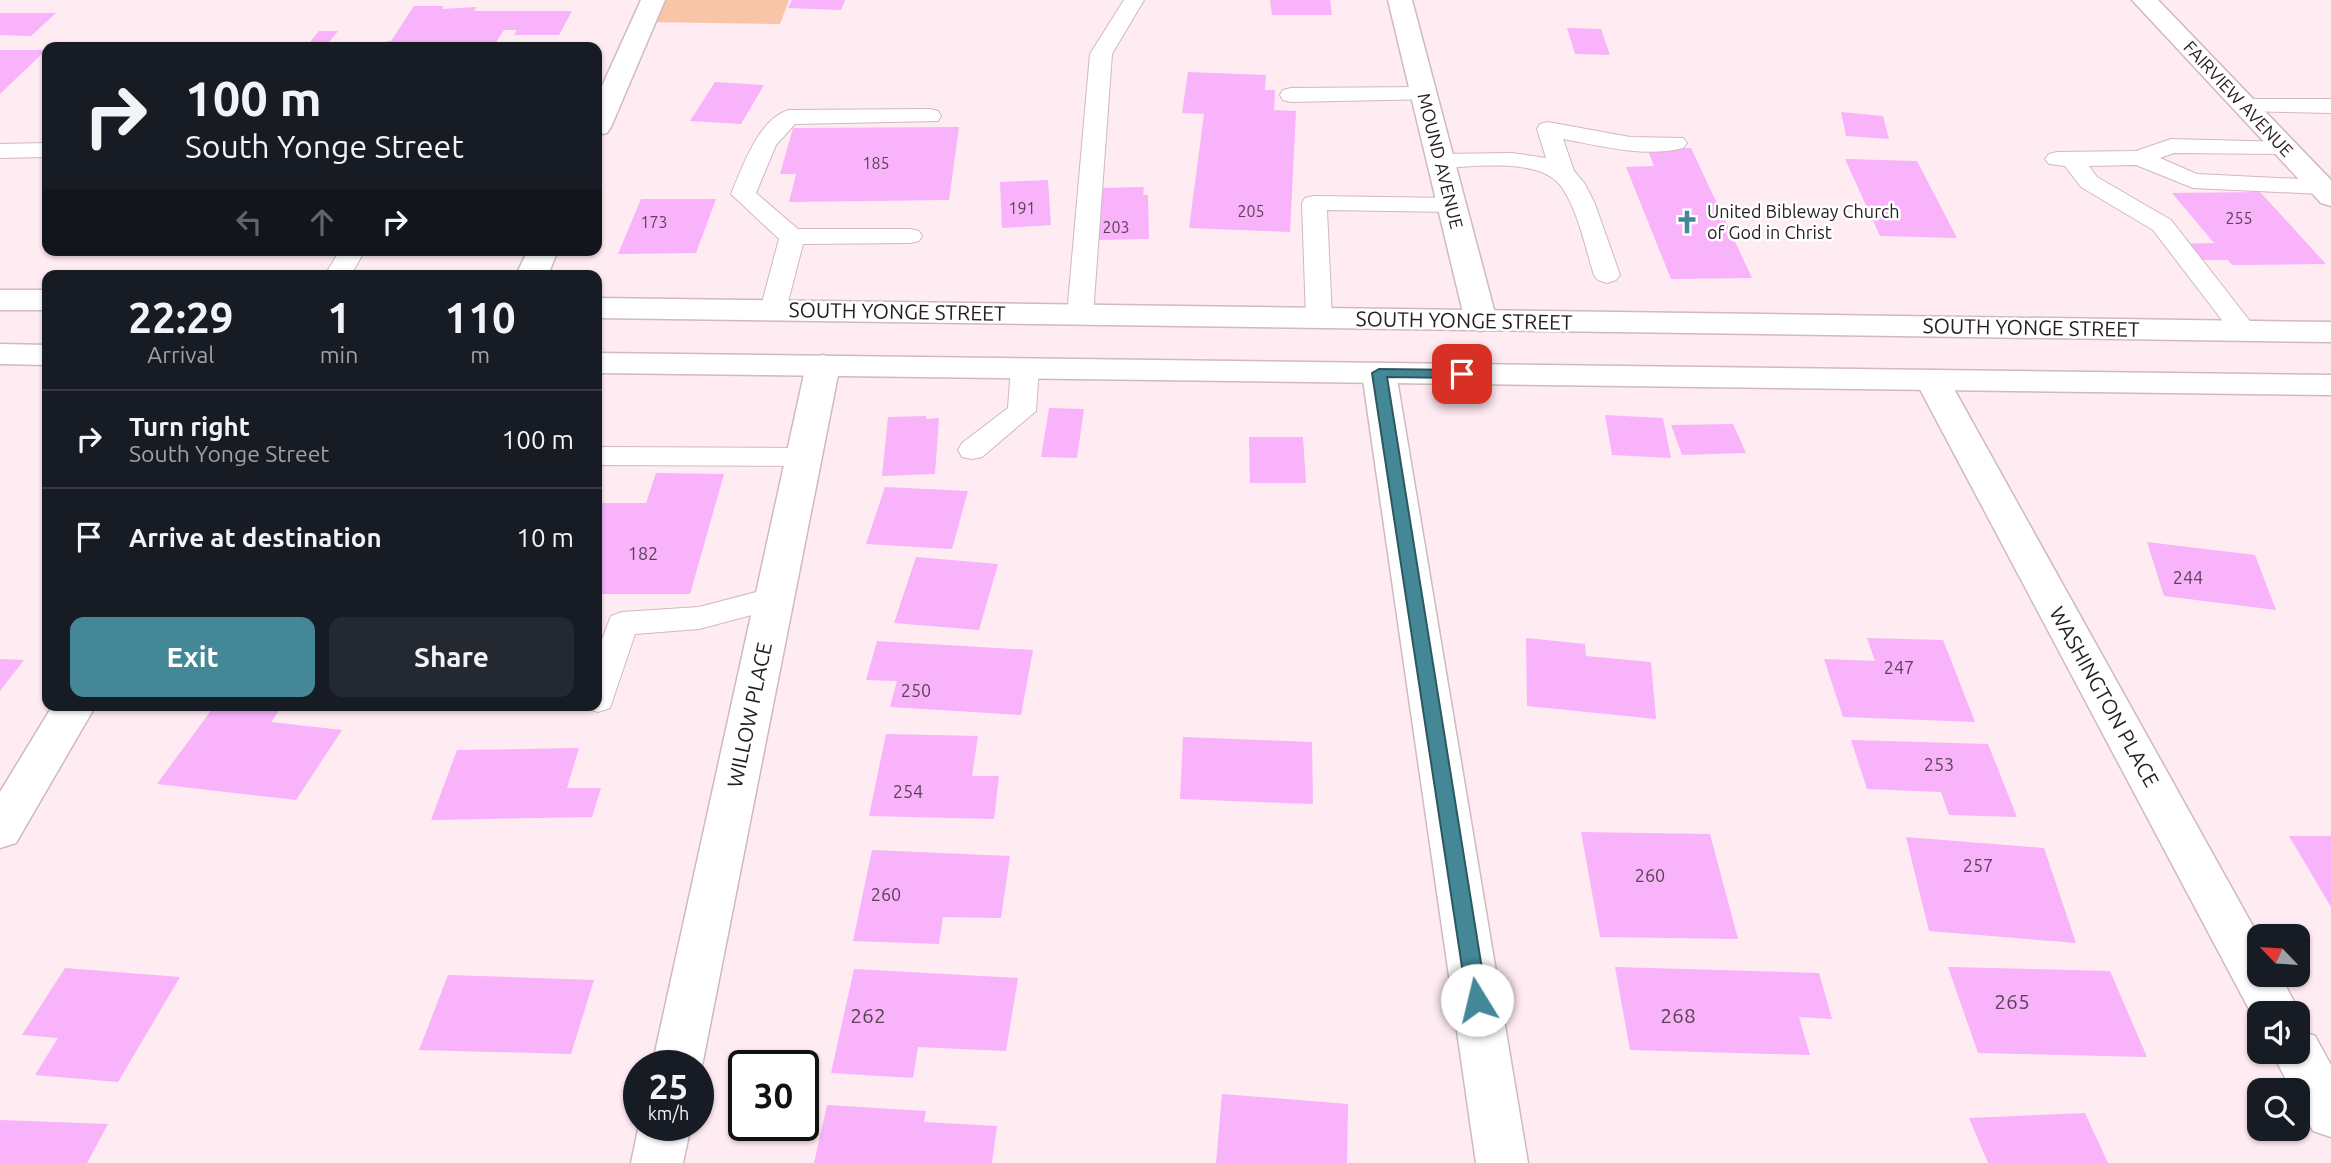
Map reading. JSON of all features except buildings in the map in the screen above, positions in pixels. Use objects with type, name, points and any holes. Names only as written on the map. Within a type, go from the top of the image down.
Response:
[{"type":"street","points":[[602,116],[653,0]]},
{"type":"street","name":"MOUND AVENUE","points":[[1400,0],[1481,321]]},
{"type":"street","name":"FAIRVIEW AVENUE","points":[[2144,0],[2326,192]]},
{"type":"street","points":[[0,300],[42,300]]},
{"type":"street","name":"SOUTH YONGE STREET","points":[[602,308],[2331,332]]},
{"type":"street","points":[[1932,380],[1940,365],[1966,349],[2029,328]]},
{"type":"street","points":[[0,355],[42,355]]},
{"type":"street","points":[[602,363],[2331,385]]},
{"type":"street","name":"WILLOW PLACE","points":[[680,1050],[823,365]]},
{"type":"street","points":[[1379,373],[1502,1163]]},
{"type":"street","name":"WASHINGTON PLACE","points":[[1932,380],[2269,1001]]},
{"type":"street","points":[[0,830],[71,711]]},
{"type":"street","points":[[2304,1064],[2331,1114]]},
{"type":"street","points":[[657,1163],[662,1141]]},
{"type":"lane","points":[[1080,315],[1101,54],[1134,0]]},
{"type":"lane","points":[[1291,95],[1424,94]]},
{"type":"lane","points":[[2245,106],[2331,106]]},
{"type":"lane","points":[[909,236],[792,237],[743,194],[765,143],[789,117],[930,116]]},
{"type":"lane","points":[[1564,176],[1548,129],[1630,144],[1675,143]]},
{"type":"lane","points":[[2244,331],[2162,225],[2089,182],[2064,159],[2139,158],[2171,146],[2283,147]]},
{"type":"lane","points":[[0,150],[42,150]]},
{"type":"lane","points":[[2139,158],[2193,181],[2326,192]]},
{"type":"lane","points":[[1441,161],[1524,160],[1550,166],[1573,182],[1607,275]]},
{"type":"lane","points":[[1319,318],[1314,202],[1452,205]]},
{"type":"lane","points":[[774,310],[792,237]]},
{"type":"lane","points":[[972,450],[1021,411],[1025,368]]},
{"type":"lane","points":[[602,456],[804,457]]},
{"type":"lane","points":[[602,686],[622,624],[699,618],[775,598]]},
{"type":"shaded area","points":[[653,0],[789,0],[780,24],[643,22]]},
{"type":"place","name":"United Bibleway Church of God in Christ","points":[[1687,222]]},
{"type":"route","points":[[1462,374],[1379,373],[1477,1000]]}]
